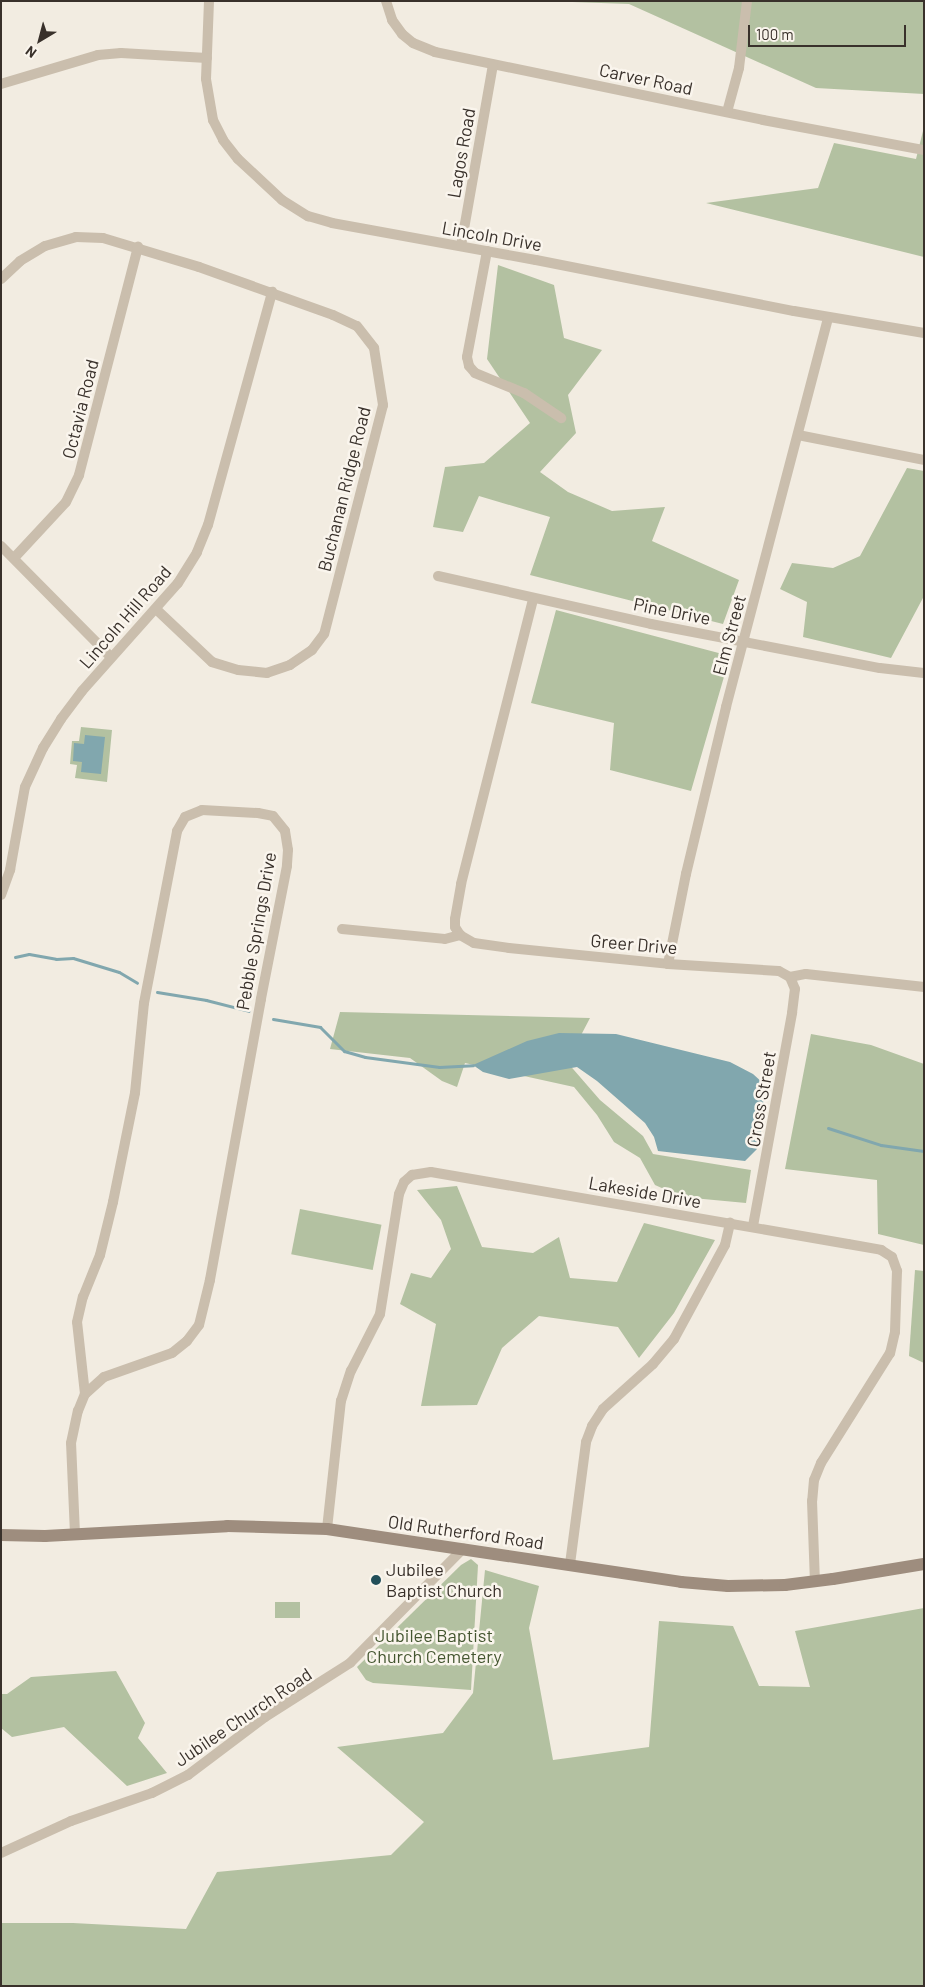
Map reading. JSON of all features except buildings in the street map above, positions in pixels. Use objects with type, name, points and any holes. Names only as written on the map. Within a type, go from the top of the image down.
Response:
[{"type":"street","name":"Lincoln Drive","points":[[209,1],[207,93],[210,110],[223,140],[238,159],[282,200],[320,220],[828,317],[924,333]]},
{"type":"street","name":"Carver Road","points":[[386,1],[396,27],[413,43],[435,52],[924,150]]},
{"type":"street","points":[[727,112],[739,68],[747,1]]},
{"type":"street","points":[[1,84],[98,54],[120,53],[207,58]]},
{"type":"street","name":"Lagos Road","points":[[461,246],[493,65]]},
{"type":"street","name":"Buchanan Ridge Road","points":[[1,280],[20,261],[45,246],[76,237],[103,238],[138,247],[272,292],[333,315],[357,326],[374,348],[380,374],[383,405],[324,634],[312,650],[290,665],[267,673],[238,670],[212,662],[156,609]]},
{"type":"street","name":"Octavia Road","points":[[14,558],[66,502],[79,475],[138,247]]},
{"type":"street","points":[[488,251],[468,357],[469,366],[475,373],[524,393],[561,418]]},
{"type":"street","name":"Lincoln Hill Road","points":[[1,895],[10,870],[25,788],[43,748],[61,719],[111,657],[178,583],[197,552],[208,525],[272,292]]},
{"type":"street","name":"Elm Street","points":[[668,964],[693,846],[828,317]]},
{"type":"street","points":[[798,435],[924,460]]},
{"type":"street","points":[[1,546],[111,657]]},
{"type":"street","name":"Pine Drive","points":[[438,576],[532,599],[745,642],[880,668],[924,673]]},
{"type":"street","points":[[460,935],[455,919],[461,884],[532,599]]},
{"type":"street","name":"Pebble Springs Drive","points":[[75,1534],[71,1443],[78,1410],[85,1394],[104,1377],[172,1353],[188,1341],[196,1331],[202,1318],[287,866],[288,850],[285,831],[273,816],[202,810],[184,817],[178,831],[144,1003],[135,1093],[113,1202],[100,1255],[78,1314],[76,1331],[85,1394]]},
{"type":"street","name":"Greer Drive","points":[[342,929],[445,938],[460,935],[474,943],[510,948],[668,964],[779,971],[790,977],[806,974],[924,987]]},
{"type":"street","name":"Cross Street","points":[[753,1226],[765,1172],[792,1013],[795,989],[790,977]]},
{"type":"street","name":"Lakeside Drive","points":[[327,1529],[341,1401],[351,1371],[380,1314],[399,1194],[408,1178],[423,1172],[753,1226],[881,1250],[892,1257],[896,1267],[895,1332],[890,1353],[822,1463],[814,1480],[812,1501],[815,1581]]},
{"type":"street","points":[[570,1564],[586,1442],[592,1426],[604,1409],[653,1364],[674,1339],[725,1245],[730,1223]]},
{"type":"street","name":"Old Rutherford Road","points":[[1,1535],[75,1534],[227,1526],[327,1529],[711,1585],[753,1586],[815,1581],[924,1564]]},
{"type":"street","name":"Jubilee Church Road","points":[[1,1853],[71,1821],[152,1794],[188,1775],[265,1717],[350,1663],[463,1548]]},
{"type":"green space","points":[[544,1],[924,1],[924,94],[816,88],[629,4]]},
{"type":"green space","points":[[924,127],[924,257],[706,203],[818,188],[834,143],[916,159]]},
{"type":"green space","points":[[498,265],[554,285],[564,338],[602,350],[568,395],[576,433],[540,472],[568,492],[612,511],[665,507],[652,541],[739,580],[723,624],[530,575],[550,517],[479,496],[463,532],[433,527],[445,467],[484,463],[530,423],[487,359]]},
{"type":"green space","points":[[907,468],[924,471],[924,596],[891,658],[803,637],[807,602],[780,589],[792,563],[833,568],[860,556]]},
{"type":"green space","points":[[556,610],[730,656],[691,791],[610,770],[614,723],[531,703]]},
{"type":"green space","points":[[81,727],[112,730],[107,782],[75,778],[77,765],[70,764],[72,741],[79,741]]},
{"type":"green space","points":[[340,1012],[590,1018],[567,1062],[600,1100],[643,1136],[653,1154],[751,1170],[746,1203],[682,1197],[655,1185],[640,1158],[614,1142],[597,1115],[574,1087],[465,1063],[457,1087],[442,1081],[410,1058],[330,1049]]},
{"type":"green space","points":[[811,1034],[871,1045],[924,1064],[924,1245],[878,1234],[877,1180],[785,1169]]},
{"type":"green space","points":[[457,1186],[482,1247],[533,1253],[559,1237],[570,1278],[617,1282],[644,1223],[715,1240],[674,1313],[639,1358],[618,1327],[539,1316],[502,1348],[477,1405],[421,1406],[436,1324],[400,1304],[411,1273],[431,1278],[451,1249],[441,1220],[417,1190]]},
{"type":"green space","points":[[300,1209],[381,1225],[373,1270],[291,1254]]},
{"type":"green space","points":[[915,1270],[924,1271],[924,1363],[909,1356]]},
{"type":"green space","name":"Jubilee Baptist Church Cemetery","points":[[471,1559],[478,1565],[471,1690],[373,1683],[366,1680],[357,1667],[461,1565]]},
{"type":"green space","points":[[485,1570],[539,1586],[529,1628],[553,1760],[649,1747],[659,1621],[733,1626],[759,1686],[810,1687],[795,1631],[924,1608],[924,1986],[1,1986],[1,1923],[73,1923],[186,1929],[217,1872],[391,1855],[424,1822],[337,1747],[443,1733],[473,1693]]},
{"type":"green space","points":[[275,1602],[300,1602],[300,1618],[275,1618]]},
{"type":"green space","points":[[116,1671],[145,1723],[138,1738],[167,1773],[127,1786],[64,1727],[12,1737],[1,1728],[1,1694],[7,1694],[31,1677]]},
{"type":"water","points":[[85,735],[105,737],[101,774],[81,772],[82,762],[73,761],[74,743],[84,744]]},
{"type":"water","points":[[559,1033],[616,1034],[730,1062],[753,1074],[764,1084],[763,1123],[757,1149],[745,1161],[658,1151],[654,1137],[645,1123],[597,1081],[577,1067],[509,1079],[483,1072],[473,1065],[527,1041]]},
{"type":"waterway","points":[[15,957],[29,954],[56,959],[73,958],[119,972],[137,983]]},
{"type":"waterway","points":[[157,992],[206,1000],[249,1011]]},
{"type":"waterway","points":[[273,1019],[320,1027],[344,1051],[365,1057],[439,1067],[473,1065]]},
{"type":"waterway","points":[[828,1128],[881,1145],[924,1151]]},
{"type":"place","name":"Jubilee Baptist Church","points":[[376,1580]]}]
